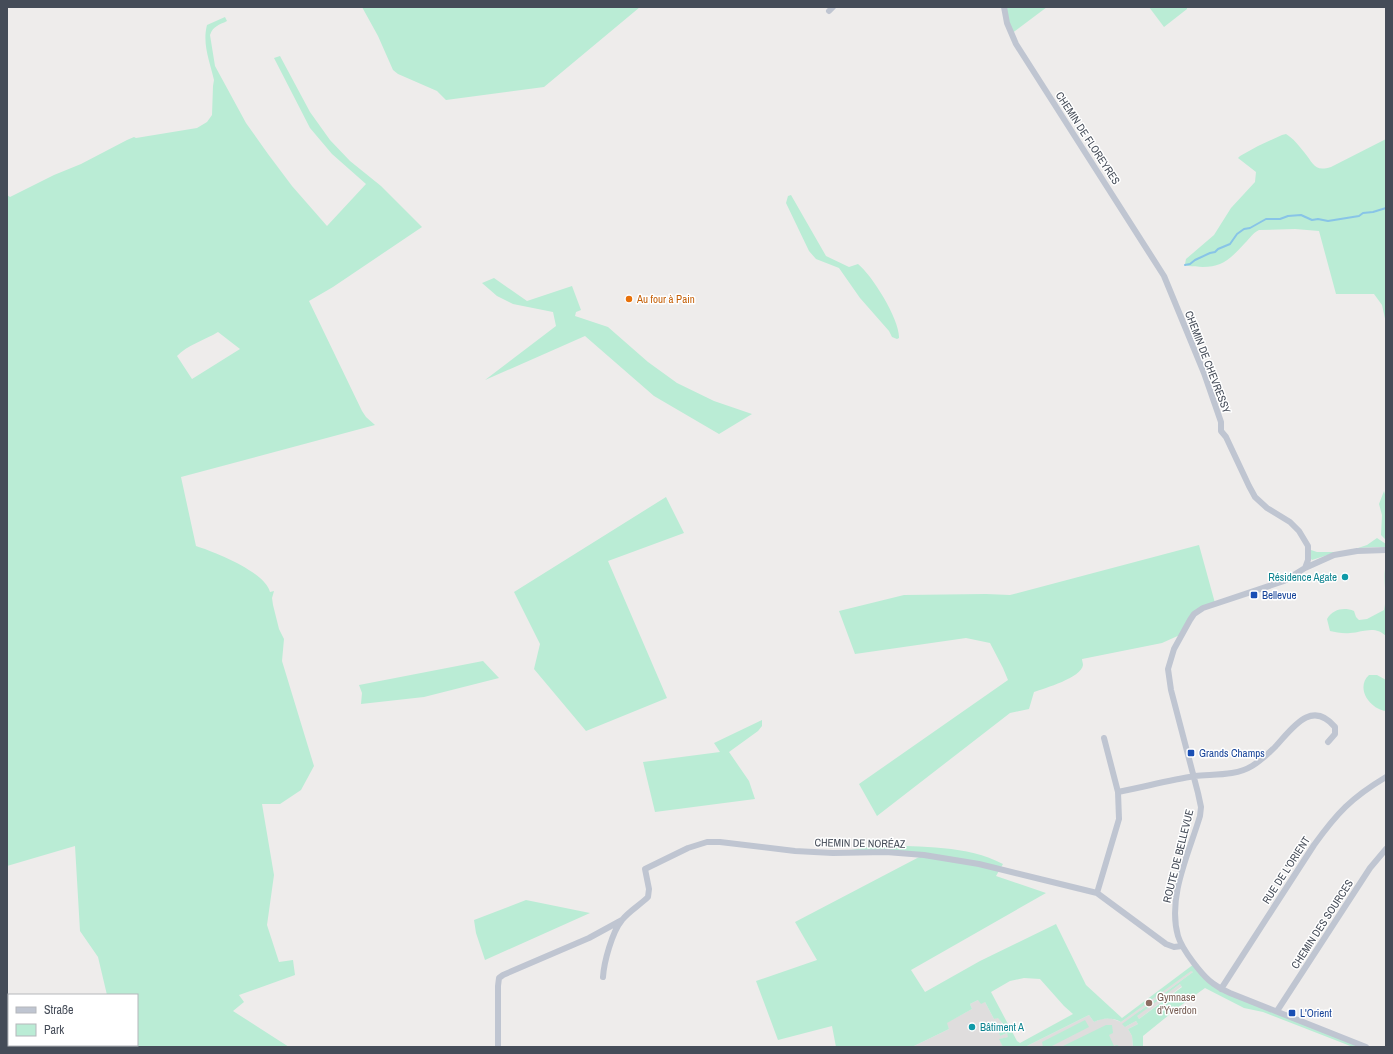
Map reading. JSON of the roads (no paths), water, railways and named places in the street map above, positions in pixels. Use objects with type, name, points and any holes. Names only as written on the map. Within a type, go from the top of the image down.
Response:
[{"type":"street","name":"CHEMIN DE FLOREYRES","points":[[1004,7],[1007,23],[1016,44],[1164,276]]},
{"type":"street","name":"CHEMIN DE CHEVRESSY","points":[[1164,276],[1204,373],[1221,422],[1220,431],[1226,437],[1249,486],[1256,497],[1266,508],[1290,522],[1299,531],[1308,546],[1308,560],[1305,568]]},
{"type":"street","points":[[1305,568],[1334,555],[1356,551],[1386,550]]},
{"type":"street","name":"ROUTE DE BELLEVUE","points":[[1305,568],[1284,581],[1204,608],[1194,614],[1182,634],[1172,657],[1168,669],[1168,676],[1194,776],[1201,811],[1175,902],[1176,928],[1182,946],[1202,975],[1214,986],[1366,1047]]},
{"type":"street","points":[[1118,792],[1194,776],[1239,772],[1250,768],[1274,748],[1298,721],[1310,716],[1324,718],[1335,727],[1335,734],[1328,742]]},
{"type":"street","points":[[1097,893],[1118,827],[1120,808],[1118,792],[1104,738]]},
{"type":"street","name":"RUE DE L'ORIENT","points":[[1221,989],[1314,845],[1330,823],[1351,800],[1386,777]]},
{"type":"street","name":"CHEMIN DE NORÉAZ","points":[[603,977],[603,967],[608,952],[622,920],[648,896],[649,889],[645,869],[688,848],[707,842],[720,842],[795,851],[833,853],[886,852],[924,855],[979,864],[1097,893],[1166,944],[1174,947],[1182,946]]},
{"type":"street","name":"CHEMIN DES SOURCES","points":[[1277,1011],[1370,868],[1386,849]]},
{"type":"street","points":[[498,1047],[498,986],[499,978],[502,974],[589,938],[622,920]]},
{"type":"waterway","points":[[1185,265],[1190,264],[1195,260],[1230,244],[1237,234],[1244,229],[1250,228],[1266,219],[1280,219],[1288,216],[1301,215],[1312,220],[1318,219],[1328,221],[1359,216],[1363,213],[1386,208]]},
{"type":"place","name":"Au four à Pain","points":[[629,299]]},
{"type":"place","name":"Résidence Agate","points":[[1345,577]]},
{"type":"place","name":"Bellevue","points":[[1254,595]]},
{"type":"place","name":"Grands Champs","points":[[1191,753]]},
{"type":"place","name":"Gymnase d'Yverdon","points":[[1149,1003]]},
{"type":"place","name":"L'Orient","points":[[1292,1013]]},
{"type":"place","name":"Bâtiment A","points":[[972,1027]]}]
